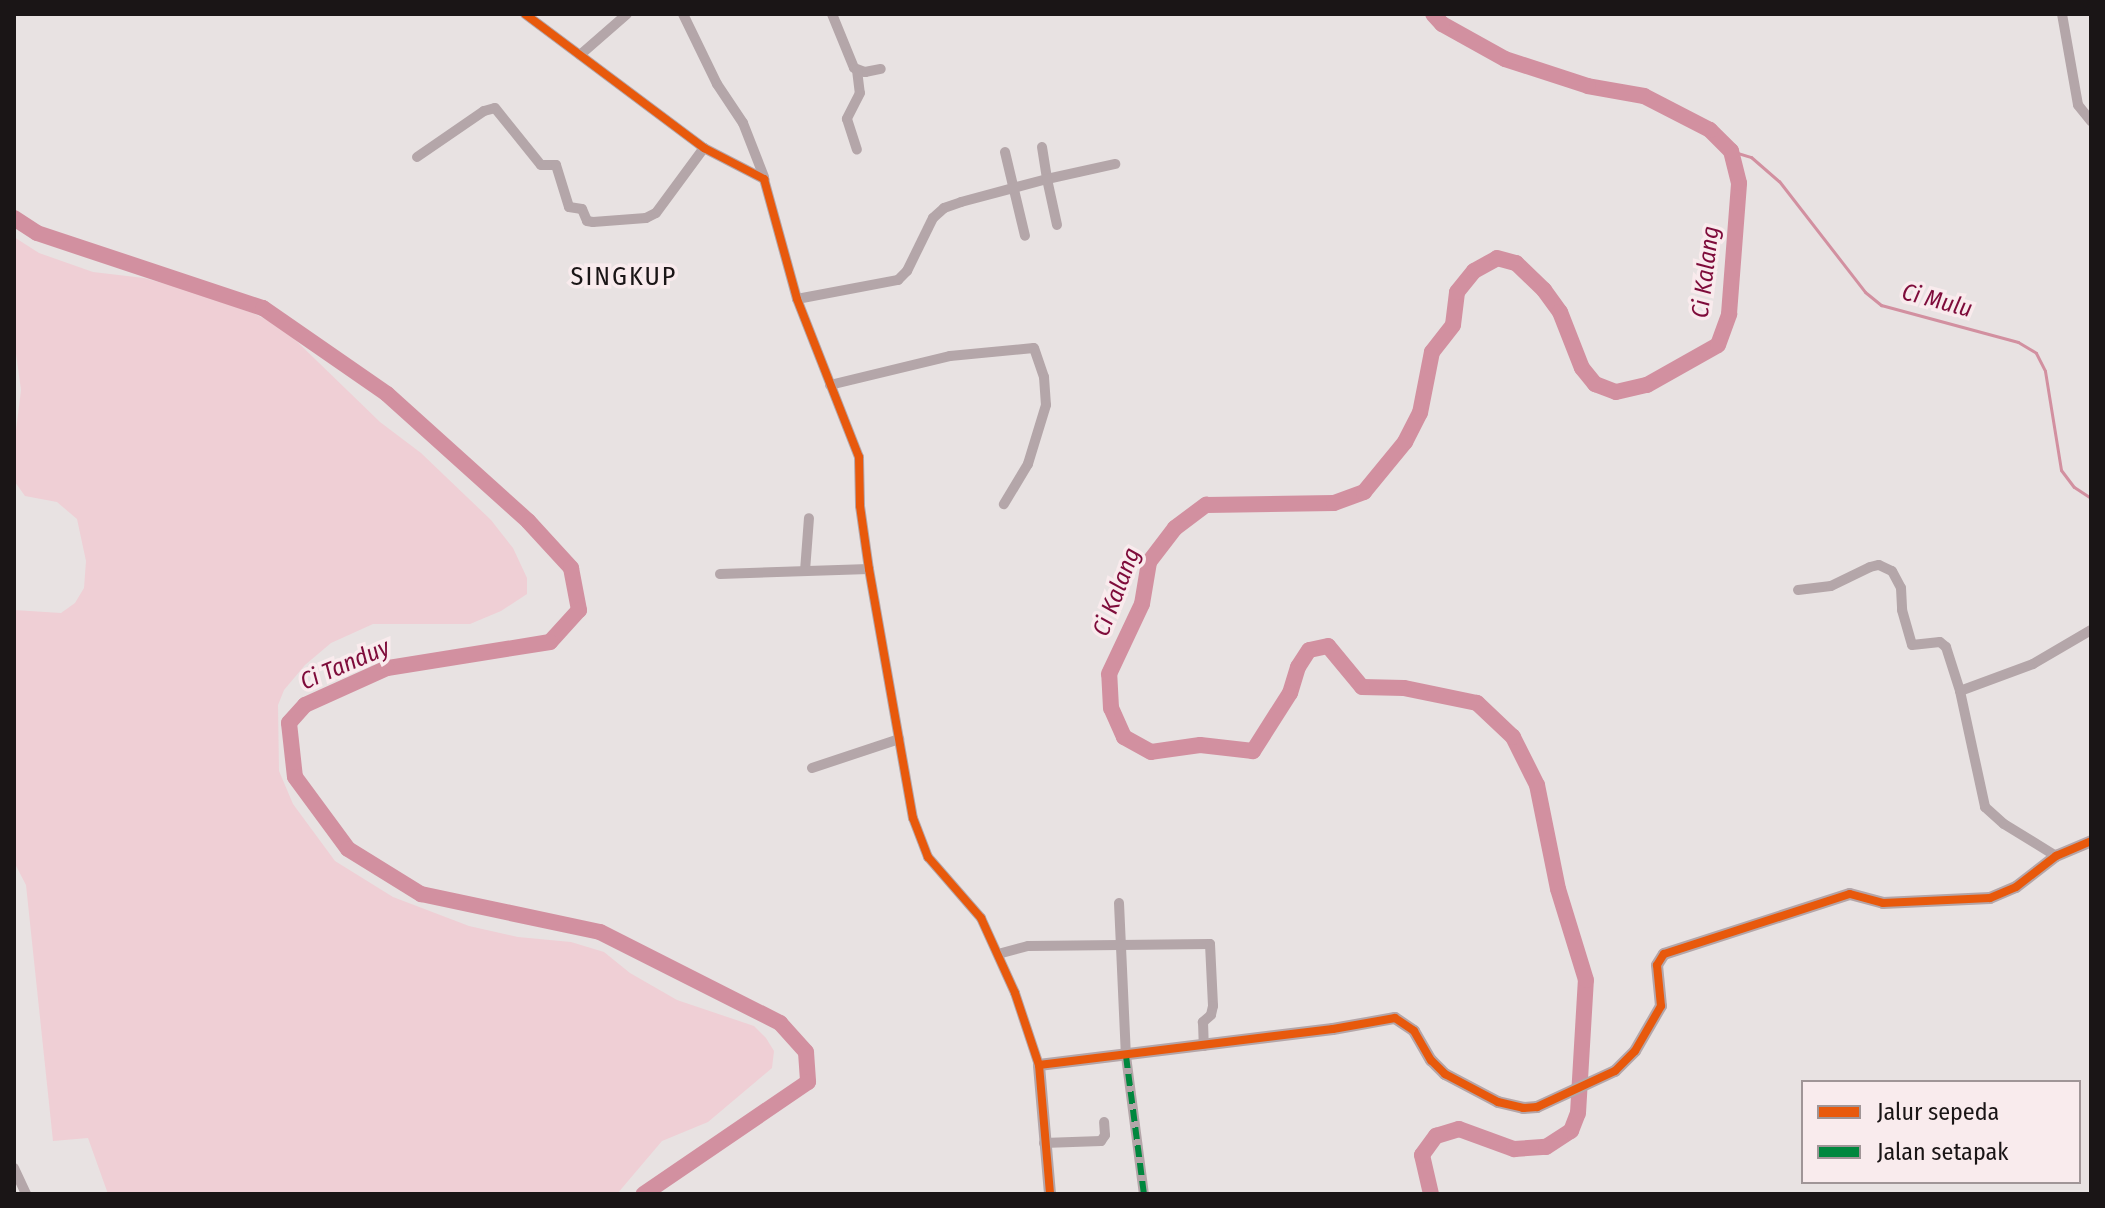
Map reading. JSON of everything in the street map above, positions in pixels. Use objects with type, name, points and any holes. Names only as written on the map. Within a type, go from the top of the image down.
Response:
[{"type":"street","points":[[525,14],[704,148],[764,179]]},
{"type":"street","points":[[580,55],[627,14]]},
{"type":"street","points":[[683,14],[717,84],[743,123],[764,179],[797,299],[859,457],[860,506],[869,569],[913,818],[928,857],[981,918],[998,954],[1039,1065],[1050,1194]]},
{"type":"street","points":[[832,14],[857,70],[860,93],[847,119],[857,149]]},
{"type":"street","points":[[2062,14],[2078,105],[2091,121]]},
{"type":"street","points":[[857,70],[881,69]]},
{"type":"street","points":[[417,157],[488,109],[495,108],[541,165],[556,165],[569,207],[582,209],[587,221],[593,222],[646,218],[656,213],[704,148]]},
{"type":"street","points":[[1042,147],[1057,225]]},
{"type":"street","points":[[1005,152],[1025,236]]},
{"type":"street","points":[[797,299],[898,280],[907,271],[938,211],[1047,179],[1115,164]]},
{"type":"street","points":[[830,385],[950,356],[1034,348],[1044,377],[1046,405],[1028,464],[1004,504]]},
{"type":"street","points":[[805,571],[809,518]]},
{"type":"street","points":[[1798,590],[1831,586],[1870,567],[1887,567],[1897,577],[1912,645],[1944,643],[1960,691],[1985,807],[2004,824],[2056,856]]},
{"type":"street","points":[[720,574],[869,569]]},
{"type":"street","points":[[1960,691],[2033,664],[2091,630]]},
{"type":"street","points":[[812,768],[899,739]]},
{"type":"street","points":[[1039,1065],[1204,1046],[1395,1018],[1414,1031],[1431,1060],[1445,1074],[1498,1102],[1523,1108],[1537,1107],[1600,1079],[1625,1063],[1659,1011],[1662,996],[1657,961],[1664,954],[1850,894],[1883,903],[1990,898],[2016,887],[2056,856],[2091,841]]},
{"type":"street","points":[[1119,903],[1126,1056],[1144,1194]]},
{"type":"street","points":[[998,954],[1028,946],[1212,945],[1213,1009],[1203,1022],[1204,1046]]},
{"type":"street","points":[[1044,1143],[1101,1141],[1104,1122]]},
{"type":"street","points":[[14,1168],[26,1194]]},
{"type":"shaded area","points":[[14,237],[39,253],[93,272],[144,278],[191,291],[255,314],[284,329],[380,422],[421,453],[491,520],[513,548],[527,578],[527,594],[501,611],[470,624],[373,624],[331,643],[305,665],[284,690],[278,705],[279,771],[293,804],[335,861],[393,897],[469,926],[518,937],[571,942],[604,952],[630,973],[677,1000],[754,1026],[766,1038],[774,1051],[772,1068],[708,1122],[662,1141],[617,1194],[108,1194],[88,1138],[53,1141],[26,885],[14,862],[14,610],[61,613],[75,603],[84,588],[86,561],[77,519],[57,502],[25,496],[15,482],[14,446],[21,390],[14,339]]},
{"type":"waterway","name":"Ci Kalang","points":[[1431,1194],[1422,1155],[1436,1136],[1459,1129],[1514,1149],[1546,1147],[1571,1131],[1578,1113],[1586,980],[1558,889],[1537,785],[1513,737],[1477,703],[1404,688],[1362,687],[1328,646],[1309,650],[1298,667],[1290,693],[1253,751],[1200,745],[1151,752],[1124,737],[1111,708],[1109,674],[1142,604],[1149,562],[1175,528],[1206,505],[1334,503],[1364,492],[1405,442],[1420,413],[1432,352],[1453,325],[1457,292],[1474,271],[1497,258],[1516,263],[1544,290],[1560,312],[1582,368],[1595,384],[1616,392],[1647,385],[1718,345],[1729,314],[1739,183],[1731,151],[1710,130],[1644,96],[1588,86],[1505,59],[1442,24],[1433,14]]},
{"type":"waterway","name":"Ci Mulu","points":[[1731,151],[1751,157],[1779,181],[1865,292],[1881,305],[2018,342],[2036,353],[2045,371],[2061,470],[2074,487],[2091,498]]},
{"type":"waterway","name":"Ci Tanduy","points":[[14,218],[37,233],[263,308],[387,394],[528,521],[571,568],[579,610],[550,642],[387,668],[305,705],[289,723],[295,777],[348,849],[421,894],[600,932],[780,1023],[806,1052],[808,1082],[644,1194]]},
{"type":"marked path","points":[[1126,1056],[1144,1194]]},
{"type":"cycle path","points":[[525,14],[704,148],[764,179],[797,299],[859,457],[860,506],[869,569],[913,818],[928,857],[981,918],[1015,993],[1039,1065],[1050,1194]]},
{"type":"cycle path","points":[[1039,1065],[1333,1029],[1395,1018],[1414,1031],[1431,1060],[1445,1074],[1498,1102],[1523,1108],[1537,1107],[1615,1071],[1635,1051],[1661,1006],[1657,965],[1664,954],[1850,894],[1883,903],[1990,898],[2016,887],[2056,856],[2091,841]]},
{"type":"district","name":"SINGKUP","points":[[624,277]]}]
